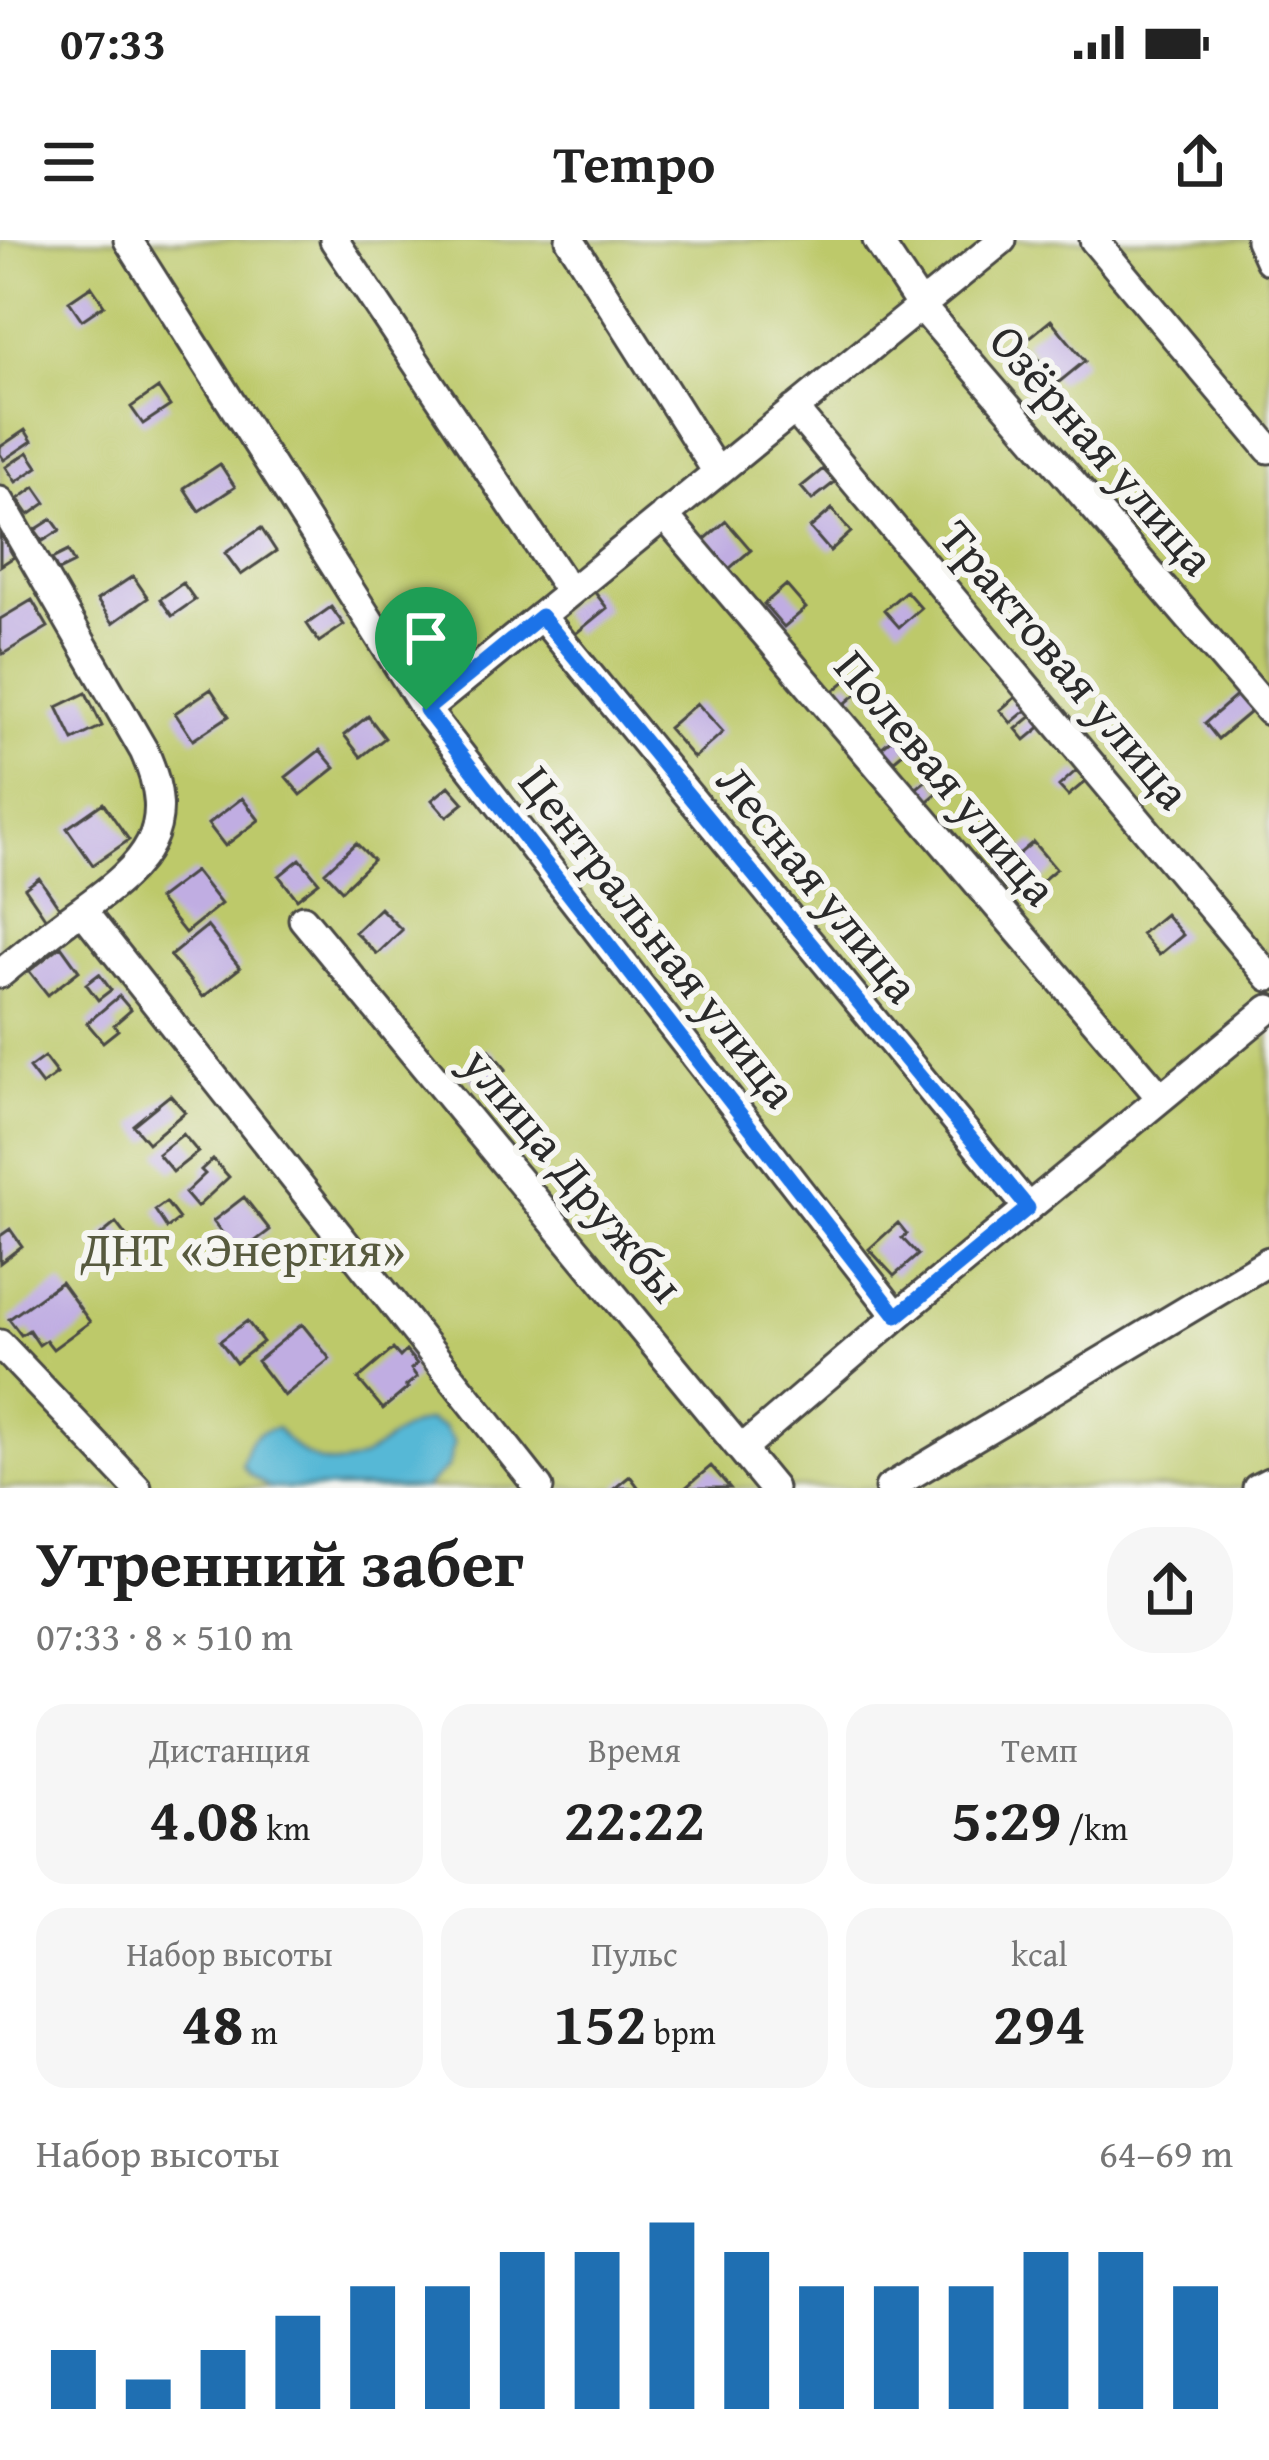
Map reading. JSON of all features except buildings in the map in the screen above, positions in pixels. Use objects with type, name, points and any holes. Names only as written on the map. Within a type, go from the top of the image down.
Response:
[{"type":"street","name":"Центральная улица","points":[[128,240],[426,710],[897,1316]]},
{"type":"street","points":[[334,240],[570,592]]},
{"type":"street","points":[[570,240],[717,472]]},
{"type":"street","name":"Озёрная улица","points":[[878,240],[921,306],[1269,711]]},
{"type":"street","points":[[426,710],[1002,240]]},
{"type":"street","points":[[1094,240],[1269,449]]},
{"type":"street","points":[[1260,240],[1269,260]]},
{"type":"street","name":"Трактовая улица","points":[[794,409],[1269,976]]},
{"type":"street","points":[[0,974],[135,865],[147,850],[159,808],[156,778],[144,752],[1,506]]},
{"type":"street","name":"Полевая улица","points":[[664,515],[1161,1098]]},
{"type":"street","name":"Лесная улица","points":[[541,616],[1028,1208]]},
{"type":"street","points":[[82,910],[539,1488]]},
{"type":"street","name":"улица Дружбы","points":[[303,919],[773,1488]]},
{"type":"street","points":[[743,1448],[1269,1010]]},
{"type":"street","points":[[890,1488],[1269,1261]]},
{"type":"street","points":[[0,1344],[137,1488]]},
{"type":"street","points":[[1257,1488],[1269,1482]]},
{"type":"green space","name":"ДНТ «Энергия»","points":[[0,240],[1269,240],[1269,1488],[0,1488]]},
{"type":"water","points":[[429,1421],[443,1427],[454,1443],[448,1467],[425,1488],[270,1488],[242,1465],[252,1439],[268,1430],[277,1428],[304,1453],[336,1464],[361,1458],[401,1431]]},
{"type":"route","points":[[541,616],[1028,1208],[897,1316],[426,710],[541,616]]}]
